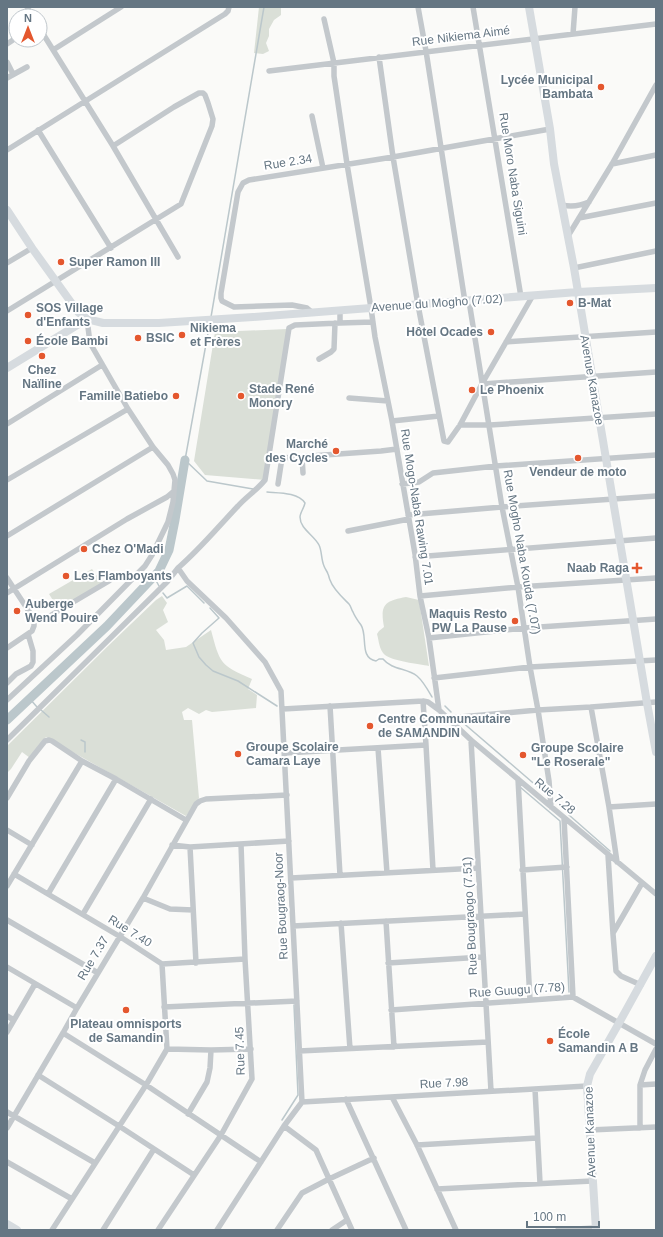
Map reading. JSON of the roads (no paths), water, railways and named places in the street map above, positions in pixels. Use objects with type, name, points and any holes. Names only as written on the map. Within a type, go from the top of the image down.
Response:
[{"type":"street","points":[[53,50],[121,7]]},
{"type":"street","points":[[7,150],[225,14],[229,7]]},
{"type":"street","name":"Rue Mogho Naba Kouda (7.07)","points":[[418,7],[467,302],[483,383],[502,507],[525,628],[549,781],[551,807]]},
{"type":"street","name":"Rue Moro Naba Siguini","points":[[473,7],[496,138],[521,298]]},
{"type":"street","name":"Avenue Kanazoe","points":[[529,7],[550,129],[554,164],[574,268],[656,752]]},
{"type":"street","points":[[573,34],[575,7]]},
{"type":"street","name":"Rue Mogo-Naba Rawing 7.01","points":[[324,19],[334,63],[334,76],[347,164],[375,337],[397,449],[415,556],[420,596],[429,638],[439,710]]},
{"type":"street","name":"Rue Nikiema Aimé","points":[[269,71],[656,24]]},
{"type":"street","points":[[48,42],[113,146],[178,257]]},
{"type":"street","points":[[378,57],[418,305],[443,439],[446,442],[448,442],[460,425],[532,296]]},
{"type":"street","points":[[7,62],[13,74]]},
{"type":"street","points":[[7,78],[27,67]]},
{"type":"street","points":[[568,236],[612,164],[656,85]]},
{"type":"street","points":[[7,311],[181,204],[212,126],[213,119],[205,95],[203,93],[199,94],[174,107],[113,146]]},
{"type":"street","points":[[312,116],[323,168]]},
{"type":"street","name":"Rue 2.34","points":[[313,313],[307,308],[292,305],[234,307],[222,301],[221,298],[238,192],[243,183],[249,180],[550,129]]},
{"type":"street","points":[[38,130],[111,248]]},
{"type":"street","points":[[612,164],[656,155]]},
{"type":"street","points":[[562,205],[581,205],[589,201]]},
{"type":"street","points":[[579,218],[656,203]]},
{"type":"street","points":[[7,210],[78,312],[87,319],[90,343],[102,365],[153,447],[168,465],[175,480],[173,502],[168,522],[145,566],[77,634],[7,700]]},
{"type":"street","points":[[7,263],[32,248]]},
{"type":"street","points":[[574,268],[656,251]]},
{"type":"street","name":"Avenue du Mogho (7.02)","points":[[87,319],[110,324],[201,321],[521,298],[578,292],[656,288]]},
{"type":"street","points":[[319,359],[334,349],[340,311]]},
{"type":"street","points":[[7,368],[87,319]]},
{"type":"street","points":[[7,740],[167,582],[178,568],[197,551],[239,505],[266,480],[289,328],[296,325],[373,322]]},
{"type":"street","points":[[506,342],[656,332]]},
{"type":"street","points":[[7,424],[102,365]]},
{"type":"street","points":[[483,383],[656,372]]},
{"type":"street","points":[[349,398],[388,401]]},
{"type":"street","points":[[7,480],[128,409]]},
{"type":"street","points":[[460,425],[490,425],[656,414]]},
{"type":"street","points":[[392,421],[439,416]]},
{"type":"street","points":[[7,536],[153,447]]},
{"type":"street","points":[[270,456],[282,458],[302,457],[397,449]]},
{"type":"street","points":[[402,484],[419,482],[433,473],[496,466],[656,455]]},
{"type":"street","points":[[302,457],[303,473]]},
{"type":"street","points":[[278,484],[282,458]]},
{"type":"street","points":[[7,593],[127,519],[167,497],[174,491]]},
{"type":"street","points":[[348,531],[408,517],[502,507],[656,496]]},
{"type":"street","points":[[415,556],[656,538]]},
{"type":"street","name":"Rue Bougraog-Noor","points":[[178,568],[187,581],[226,618],[265,662],[281,691],[302,1102]]},
{"type":"street","points":[[7,578],[34,619],[32,631],[7,648]]},
{"type":"street","points":[[420,596],[518,587],[656,578]]},
{"type":"street","points":[[34,619],[48,617],[109,581]]},
{"type":"street","points":[[429,638],[525,628],[656,619]]},
{"type":"street","points":[[7,683],[16,674],[30,666],[33,662],[33,650],[28,634]]},
{"type":"street","points":[[434,678],[530,667],[656,660]]},
{"type":"street","points":[[283,709],[422,701],[433,870]]},
{"type":"street","name":"Rue 7.28","points":[[422,701],[428,702],[449,718],[471,740],[656,894]]},
{"type":"street","points":[[449,718],[656,702]]},
{"type":"street","points":[[330,706],[340,875]]},
{"type":"street","points":[[592,707],[617,862]]},
{"type":"street","points":[[7,798],[29,761],[45,741],[49,740],[82,761],[186,820]]},
{"type":"street","name":"Rue Bougraogo (7.51)","points":[[471,740],[491,1091]]},
{"type":"street","points":[[285,753],[426,745]]},
{"type":"street","points":[[378,748],[386,873]]},
{"type":"street","points":[[7,886],[82,761]]},
{"type":"street","points":[[48,894],[116,779]]},
{"type":"street","points":[[518,779],[530,1000]]},
{"type":"street","name":"Rue 7.37","points":[[7,1128],[119,936],[143,898],[196,804],[206,799],[287,795]]},
{"type":"street","points":[[83,914],[151,799]]},
{"type":"street","points":[[609,807],[656,804]]},
{"type":"street","points":[[564,818],[573,997]]},
{"type":"street","points":[[7,830],[32,845]]},
{"type":"street","points":[[172,845],[190,847],[289,841]]},
{"type":"street","name":"Rue 7.45","points":[[158,1230],[221,1135],[253,1076],[245,960],[241,844]]},
{"type":"street","points":[[190,847],[196,963]]},
{"type":"street","points":[[608,855],[617,972],[621,976],[641,985]]},
{"type":"street","points":[[522,870],[567,867]]},
{"type":"street","points":[[291,878],[478,868]]},
{"type":"street","name":"Rue 7.40","points":[[14,874],[83,914],[162,964]]},
{"type":"street","points":[[613,934],[642,883]]},
{"type":"street","points":[[143,898],[170,910],[193,910]]},
{"type":"street","points":[[293,926],[525,914]]},
{"type":"street","points":[[7,920],[98,973]]},
{"type":"street","points":[[386,921],[394,1047]]},
{"type":"street","points":[[341,923],[350,1049]]},
{"type":"street","name":"Avenue Kanazoe","points":[[595,1229],[587,1086],[590,1074],[620,1024],[656,956]]},
{"type":"street","points":[[388,963],[483,957]]},
{"type":"street","points":[[52,1230],[120,1126],[167,1049],[162,964],[245,960]]},
{"type":"street","points":[[7,967],[77,1008]]},
{"type":"street","points":[[7,1032],[35,984]]},
{"type":"street","name":"Rue Guugu (7.78)","points":[[391,1010],[573,997],[656,1044]]},
{"type":"street","points":[[164,1007],[297,1001]]},
{"type":"street","points":[[7,1016],[14,1020]]},
{"type":"street","points":[[63,1033],[146,1085],[261,1162]]},
{"type":"street","points":[[299,1051],[488,1042]]},
{"type":"street","points":[[167,1049],[252,1049]]},
{"type":"street","points":[[640,1128],[640,1085],[645,1070],[656,1049]]},
{"type":"street","points":[[188,1114],[207,1082],[210,1068],[211,1050]]},
{"type":"street","points":[[38,1075],[120,1126],[194,1175]]},
{"type":"street","points":[[640,1085],[656,1084]]},
{"type":"street","name":"Rue 7.98","points":[[302,1102],[587,1086]]},
{"type":"street","points":[[535,1089],[540,1183]]},
{"type":"street","points":[[392,1097],[417,1145],[456,1230]]},
{"type":"street","points":[[346,1100],[406,1230]]},
{"type":"street","points":[[217,1230],[284,1126],[302,1102]]},
{"type":"street","points":[[7,1112],[95,1164]]},
{"type":"street","points":[[284,1126],[316,1150],[352,1230]]},
{"type":"street","points":[[590,1130],[656,1127]]},
{"type":"street","points":[[417,1145],[538,1138]]},
{"type":"street","points":[[111,1230],[104,1228],[154,1149]]},
{"type":"street","points":[[277,1230],[302,1193],[329,1178],[374,1158]]},
{"type":"street","points":[[7,1162],[72,1199]]},
{"type":"street","points":[[438,1189],[592,1181]]},
{"type":"street","points":[[332,1230],[347,1220]]},
{"type":"street","points":[[558,1230],[595,1229]]},
{"type":"waterway","points":[[211,317],[264,7]]},
{"type":"waterway","points":[[210,322],[185,460],[207,481],[253,489]]},
{"type":"waterway","points":[[7,720],[107,626],[159,571],[169,550],[185,460]]},
{"type":"waterway","points":[[267,492],[293,495],[302,499],[305,503],[300,515],[302,525],[317,541],[321,550],[324,567],[333,587],[350,605],[361,625],[367,656],[376,661],[383,659],[391,665],[413,673],[421,680],[432,697]]},
{"type":"waterway","points":[[154,577],[159,586]]},
{"type":"waterway","points":[[163,593],[167,598],[187,586],[204,603]]},
{"type":"waterway","points":[[210,608],[219,618],[193,643],[199,657],[213,671],[238,681],[277,706]]},
{"type":"waterway","points":[[30,699],[37,707]]},
{"type":"waterway","points":[[445,706],[451,712]]},
{"type":"waterway","points":[[41,710],[49,717]]},
{"type":"waterway","points":[[461,721],[546,794]]},
{"type":"waterway","points":[[81,740],[85,742],[85,752]]},
{"type":"waterway","points":[[520,787],[560,821],[569,992]]},
{"type":"waterway","points":[[569,815],[610,851]]},
{"type":"waterway","points":[[282,1120],[298,1095],[294,1005]]},
{"type":"place","name":"Lycée Municipal Bambata","points":[[601,87]]},
{"type":"place","name":"Super Ramon III","points":[[61,262]]},
{"type":"place","name":"B-Mat","points":[[570,303]]},
{"type":"place","name":"SOS Village d'Enfants","points":[[28,315]]},
{"type":"place","name":"Hôtel Ocades","points":[[491,332]]},
{"type":"place","name":"Nikiema et Frères","points":[[182,335]]},
{"type":"place","name":"BSIC","points":[[138,338]]},
{"type":"place","name":"École Bambi","points":[[28,341]]},
{"type":"place","name":"Chez Naïline","points":[[42,356]]},
{"type":"place","name":"Le Phoenix","points":[[472,390]]},
{"type":"place","name":"Famille Batiebo","points":[[176,396]]},
{"type":"place","name":"Stade René Monory","points":[[241,396]]},
{"type":"place","name":"Marché des Cycles","points":[[336,451]]},
{"type":"place","name":"Vendeur de moto","points":[[578,458]]},
{"type":"place","name":"Chez O'Madi","points":[[84,549]]},
{"type":"place","name":"Naab Raga","points":[[637,568]]},
{"type":"place","name":"Les Flamboyants","points":[[66,576]]},
{"type":"place","name":"Auberge Wend Pouire","points":[[17,611]]},
{"type":"place","name":"Maquis Resto PW La Pause","points":[[515,621]]},
{"type":"place","name":"Centre Communautaire de SAMANDIN","points":[[370,726]]},
{"type":"place","name":"Groupe Scolaire Camara Laye","points":[[238,754]]},
{"type":"place","name":"Groupe Scolaire \"Le Roserale\"","points":[[523,755]]},
{"type":"place","name":"Plateau omnisports de Samandin","points":[[126,1010]]},
{"type":"place","name":"École Samandin A B","points":[[550,1041]]}]
